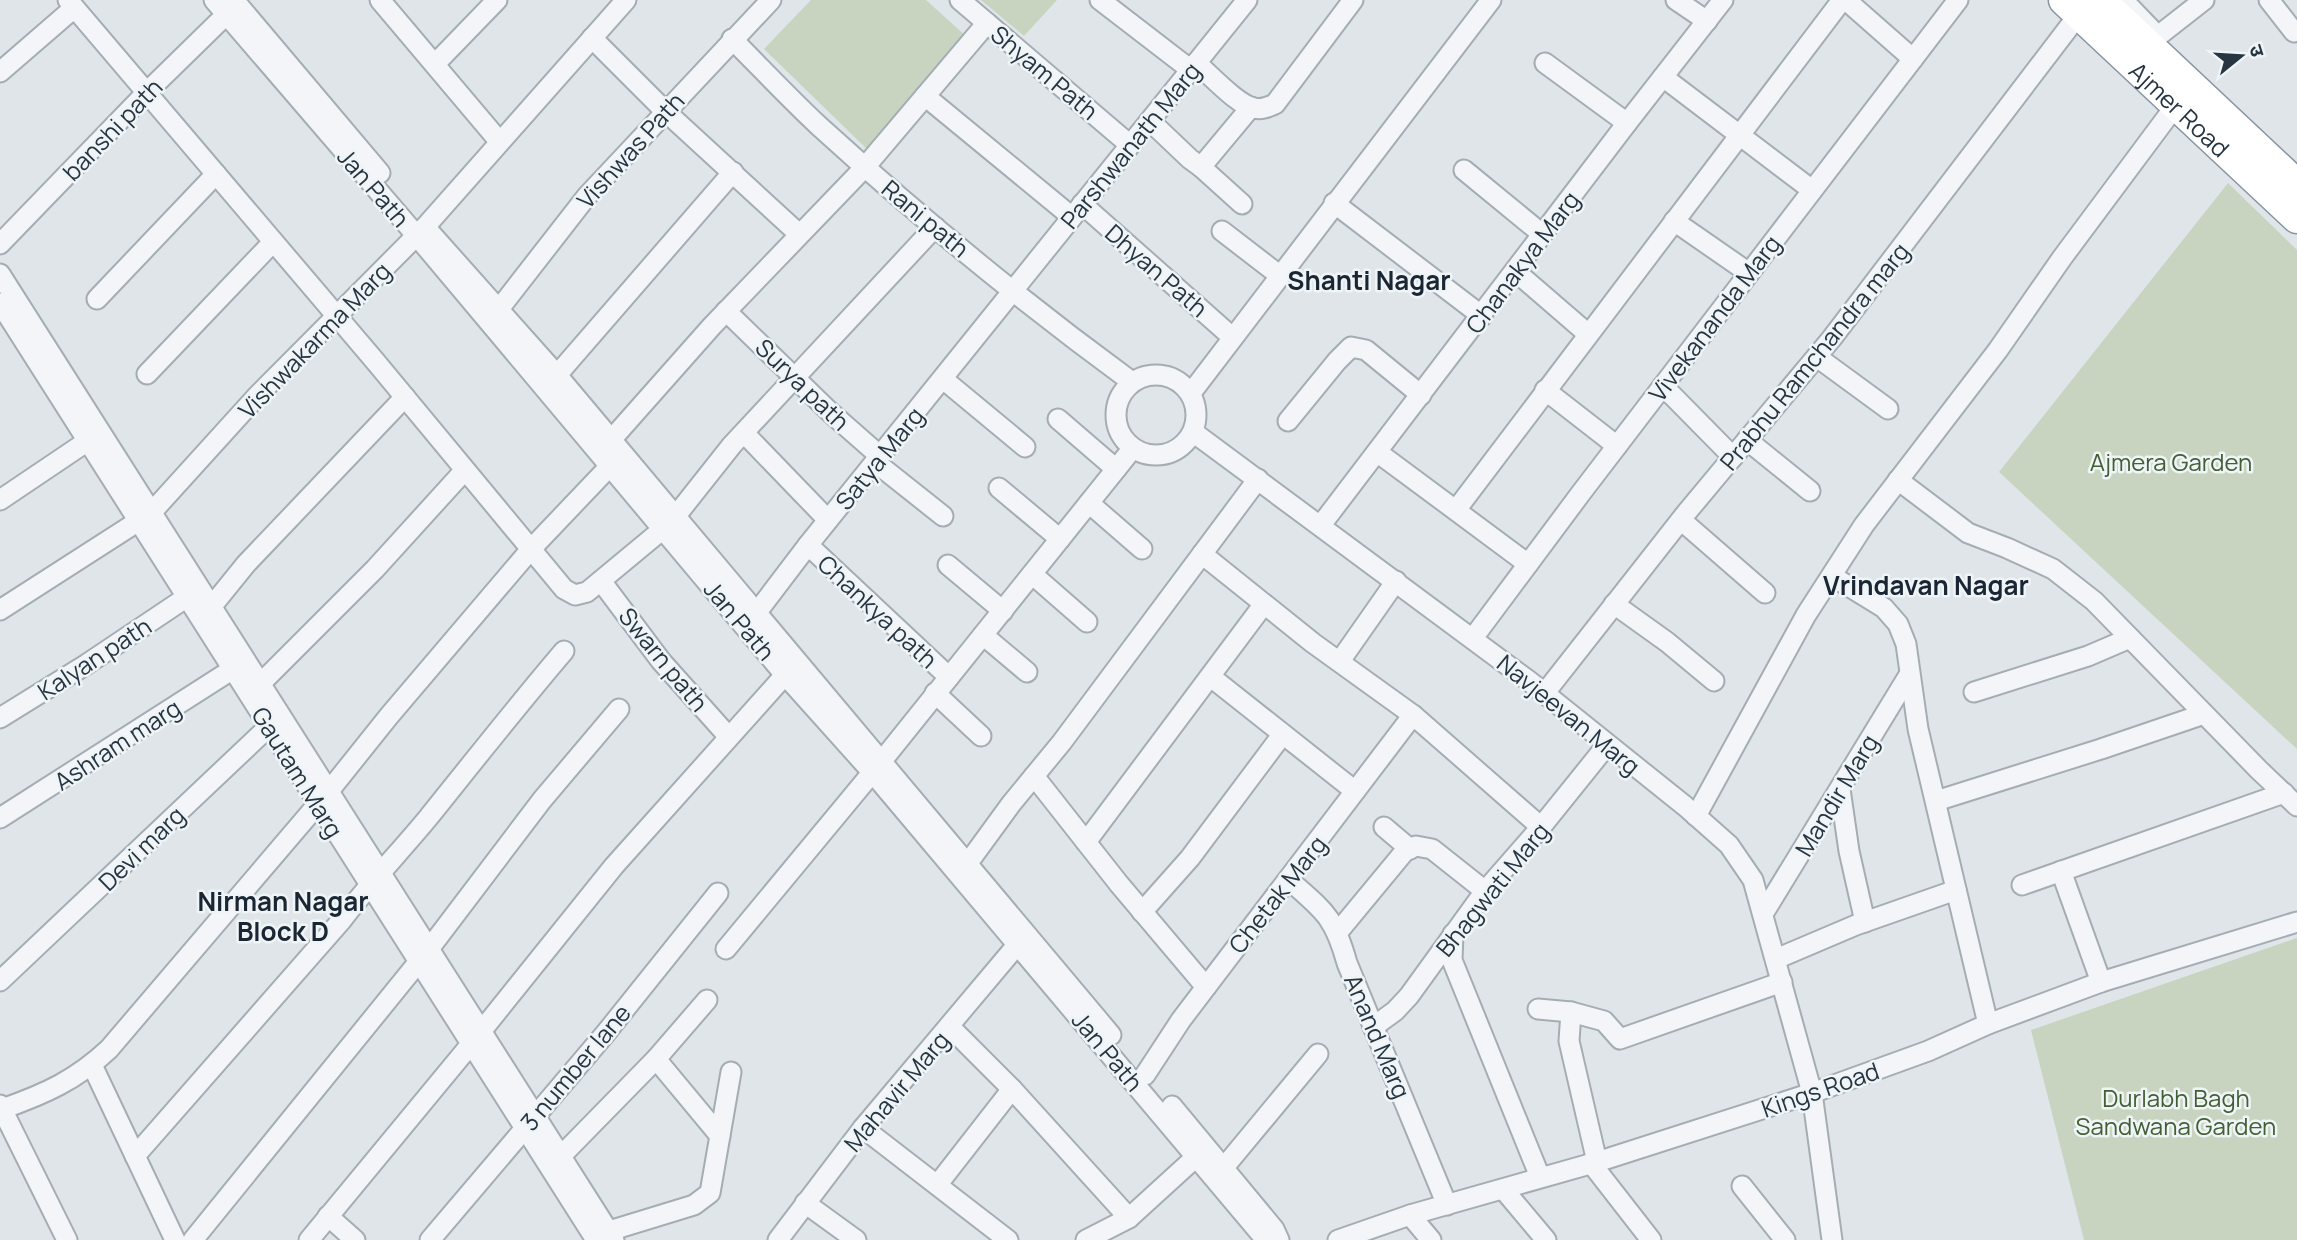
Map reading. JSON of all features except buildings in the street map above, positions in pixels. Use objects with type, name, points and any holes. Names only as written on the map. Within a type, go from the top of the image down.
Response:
[{"type":"highway","name":"Ajmer Road","points":[[2081,5],[2176,105],[2297,218]]},
{"type":"highway","name":"Ajmer Road","points":[[2081,5],[2297,185]]},
{"type":"street","points":[[380,0],[499,141]]},
{"type":"street","points":[[435,64],[497,0]]},
{"type":"street","name":"Vishwakarma Marg","points":[[0,610],[145,517],[258,395],[420,231],[626,0]]},
{"type":"street","name":"Vishwas Path","points":[[499,309],[587,196],[771,0]]},
{"type":"street","name":"Shyam Path","points":[[960,0],[1130,145]]},
{"type":"street","points":[[1100,0],[1241,102],[1262,109],[1275,104],[1353,0]]},
{"type":"street","name":"Parshwanath Marg","points":[[1013,290],[1247,0]]},
{"type":"street","points":[[1191,393],[1491,0]]},
{"type":"street","points":[[1676,0],[1707,21]]},
{"type":"street","name":"Chanakya Marg","points":[[1321,526],[1723,0]]},
{"type":"street","points":[[1455,510],[1739,134],[1844,0],[1913,59]]},
{"type":"street","name":"Vivekananda Marg","points":[[1473,638],[1958,0]]},
{"type":"street","points":[[2158,37],[2204,0]]},
{"type":"street","points":[[2269,0],[2294,32]]},
{"type":"street","points":[[2130,2],[2158,37],[2297,165]]},
{"type":"street","points":[[0,72],[71,4],[336,315],[564,589],[575,595],[587,592],[669,523],[744,432],[935,227]]},
{"type":"street","name":"banshi path","points":[[0,244],[230,4]]},
{"type":"street","name":"Jan Path","points":[[230,4],[420,231],[610,466],[669,523]]},
{"type":"street","name":"Prabhu Ramchandra marg","points":[[1544,694],[1681,520],[1817,357],[2081,5]]},
{"type":"street","points":[[611,440],[726,311],[866,167],[987,23]]},
{"type":"street","points":[[592,37],[665,111],[799,234]]},
{"type":"street","name":"Rani path","points":[[732,39],[817,124],[935,227],[1067,335],[1132,382]]},
{"type":"street","points":[[1545,63],[1627,123]]},
{"type":"street","points":[[1663,77],[1812,190]]},
{"type":"street","name":"Dhyan Path","points":[[925,96],[1077,210],[1232,337]]},
{"type":"street","points":[[1696,816],[1807,615],[1864,525],[1997,350],[2176,105]]},
{"type":"street","points":[[1201,167],[1251,107]]},
{"type":"street","points":[[1150,121],[1242,204]]},
{"type":"street","points":[[1464,170],[1542,234]]},
{"type":"street","points":[[557,375],[733,172]]},
{"type":"street","points":[[97,299],[216,174]]},
{"type":"street","points":[[1334,203],[1482,316]]},
{"type":"street","points":[[1674,221],[1749,273]]},
{"type":"street","name":"Jan Path","points":[[420,231],[499,309],[557,375],[611,440],[669,523],[877,767],[1017,945],[1197,1156],[1220,1173],[1274,1229],[1279,1240]]},
{"type":"street","points":[[1222,231],[1279,275]]},
{"type":"street","points":[[147,374],[273,242]]},
{"type":"street","points":[[1515,271],[1588,334]]},
{"type":"street","points":[[0,274],[94,437],[0,500]]},
{"type":"street","name":"Satya Marg","points":[[751,620],[1013,290]]},
{"type":"street","name":"Gautam Marg","points":[[0,303],[94,437],[145,517],[187,597],[205,611],[233,669],[275,720]]},
{"type":"street","name":"Surya path","points":[[726,311],[877,459],[943,516]]},
{"type":"street","points":[[1288,421],[1336,361],[1351,347],[1366,350],[1421,395]]},
{"type":"street","points":[[1817,357],[1888,409]]},
{"type":"street","points":[[1164,375],[1174,378],[1191,393],[1196,405],[1193,432],[1177,449],[1167,454],[1143,453],[1133,448],[1119,431],[1116,410],[1119,399],[1132,382],[1142,377],[1164,375]]},
{"type":"street","points":[[943,379],[1025,447]]},
{"type":"street","points":[[1663,386],[1733,457]]},
{"type":"street","points":[[1545,390],[1617,446]]},
{"type":"street","points":[[205,611],[246,564],[405,397]]},
{"type":"street","points":[[1058,419],[1116,469]]},
{"type":"street","points":[[744,432],[828,520]]},
{"type":"street","name":"Navjeevan Marg","points":[[1193,432],[1473,638],[1729,845],[1753,880],[1812,1093],[1831,1239]]},
{"type":"street","points":[[1747,440],[1810,491]]},
{"type":"street","points":[[726,949],[877,767],[1133,448]]},
{"type":"street","points":[[1377,452],[1528,564]]},
{"type":"street","points":[[67,1240],[1,1107],[45,1094],[92,1065],[134,1020],[324,797],[531,549],[610,466]]},
{"type":"street","points":[[261,683],[375,569],[465,470]]},
{"type":"street","points":[[968,863],[1258,479]]},
{"type":"street","points":[[1898,480],[1968,533],[2053,569],[2094,601],[2290,799],[2022,885]]},
{"type":"street","points":[[999,488],[1060,539]]},
{"type":"street","points":[[1089,503],[1142,549]]},
{"type":"street","points":[[145,517],[205,611],[261,683],[275,720],[529,1121],[606,1237]]},
{"type":"street","points":[[1681,520],[1765,593]]},
{"type":"street","name":"Chankya path","points":[[808,545],[949,677]]},
{"type":"street","points":[[1202,554],[1264,604],[1413,715],[1541,827]]},
{"type":"street","points":[[948,565],[1003,611]]},
{"type":"street","points":[[1032,575],[1087,622]]},
{"type":"street","points":[[1832,576],[1884,608],[1898,624],[1906,643],[1918,729],[1988,1024]]},
{"type":"street","points":[[1340,661],[1396,580]]},
{"type":"street","name":"Swarn path","points":[[601,581],[662,661],[728,736]]},
{"type":"street","name":"Kalyan path","points":[[0,718],[187,597]]},
{"type":"street","points":[[1086,842],[1264,604]]},
{"type":"street","points":[[1614,604],[1667,642],[1714,681]]},
{"type":"street","name":"Jan Path","points":[[751,620],[785,675],[968,863],[1145,1075],[1220,1173],[1266,1240]]},
{"type":"street","points":[[983,635],[1027,672]]},
{"type":"street","points":[[1974,692],[2088,656],[2130,638]]},
{"type":"street","points":[[135,1156],[341,921],[564,651]]},
{"type":"street","name":"Ashram marg","points":[[0,818],[233,669]]},
{"type":"street","points":[[309,1240],[614,866],[785,675]]},
{"type":"street","name":"Mandir Marg","points":[[1763,914],[1909,676]]},
{"type":"street","points":[[1211,677],[1355,791]]},
{"type":"street","points":[[935,693],[981,736]]},
{"type":"street","points":[[193,1240],[424,955],[541,800],[619,709]]},
{"type":"street","points":[[1937,801],[2204,714]]},
{"type":"street","name":"Chetak Marg","points":[[1145,1075],[1181,1020],[1413,715]]},
{"type":"street","name":"Devi marg","points":[[0,981],[275,720]]},
{"type":"street","points":[[1142,912],[1190,858],[1282,735]]},
{"type":"street","name":"Bhagwati Marg","points":[[1373,1027],[1395,1011],[1409,996],[1485,891],[1607,745]]},
{"type":"street","points":[[1034,776],[1142,912],[1206,987]]},
{"type":"street","points":[[1840,789],[1849,851],[1865,922]]},
{"type":"street","points":[[1384,827],[1410,849]]},
{"type":"street","points":[[1338,932],[1405,851],[1416,846],[1432,849],[1485,891]]},
{"type":"street","points":[[2062,871],[2101,982]]},
{"type":"street","name":"Anand Marg","points":[[1289,880],[1319,906],[1338,932],[1347,963],[1447,1205]]},
{"type":"street","points":[[1776,959],[1865,922],[1956,890]]},
{"type":"street","name":"3 number lane","points":[[430,1240],[605,1034],[718,893]]},
{"type":"street","name":"Kings Road","points":[[1338,1240],[1410,1215],[1594,1163],[1812,1093],[1928,1051],[1988,1024],[2101,982],[2297,922]]},
{"type":"street","points":[[1453,934],[1452,960],[1540,1177]]},
{"type":"street","name":"Mahavir Marg","points":[[778,1240],[863,1128],[1017,945]]},
{"type":"street","points":[[1538,1009],[1571,1012],[1604,1021],[1620,1039],[1782,982]]},
{"type":"street","points":[[560,1157],[656,1059],[707,1000]]},
{"type":"street","points":[[1571,1012],[1569,1041],[1594,1163],[1651,1240]]},
{"type":"street","points":[[950,1027],[1012,1089],[1129,1218]]},
{"type":"street","points":[[1220,1173],[1318,1054]]},
{"type":"street","points":[[656,1059],[720,1136]]},
{"type":"street","points":[[92,1065],[176,1240]]},
{"type":"street","points":[[606,1237],[700,1203],[712,1188],[731,1072]]},
{"type":"street","points":[[938,1185],[1012,1089]]},
{"type":"street","points":[[529,1121],[560,1157],[606,1237]]},
{"type":"street","points":[[863,1128],[1008,1240]]},
{"type":"street","points":[[1086,1240],[1129,1218],[1197,1156]]},
{"type":"street","points":[[1742,1186],[1786,1240]]},
{"type":"street","points":[[1504,1190],[1546,1240]]},
{"type":"street","points":[[805,1203],[856,1240]]},
{"type":"street","points":[[1410,1215],[1432,1240]]},
{"type":"street","points":[[328,1216],[355,1240]]},
{"type":"green space","points":[[811,0],[926,0],[968,38],[871,153],[764,49]]},
{"type":"green space","points":[[981,0],[1057,0],[1024,36]]},
{"type":"green space","name":"Ajmera Garden","points":[[2228,183],[2297,250],[2297,749],[1999,472]]},
{"type":"green space","name":"Durlabh Bagh Sandwana Garden","points":[[2297,938],[2297,1240],[2084,1240],[2031,1030]]},
{"type":"district","name":"Shanti Nagar","points":[[1369,280]]},
{"type":"district","name":"Vrindavan Nagar","points":[[1926,585]]},
{"type":"district","name":"Nirman Nagar Block D","points":[[283,916]]}]
